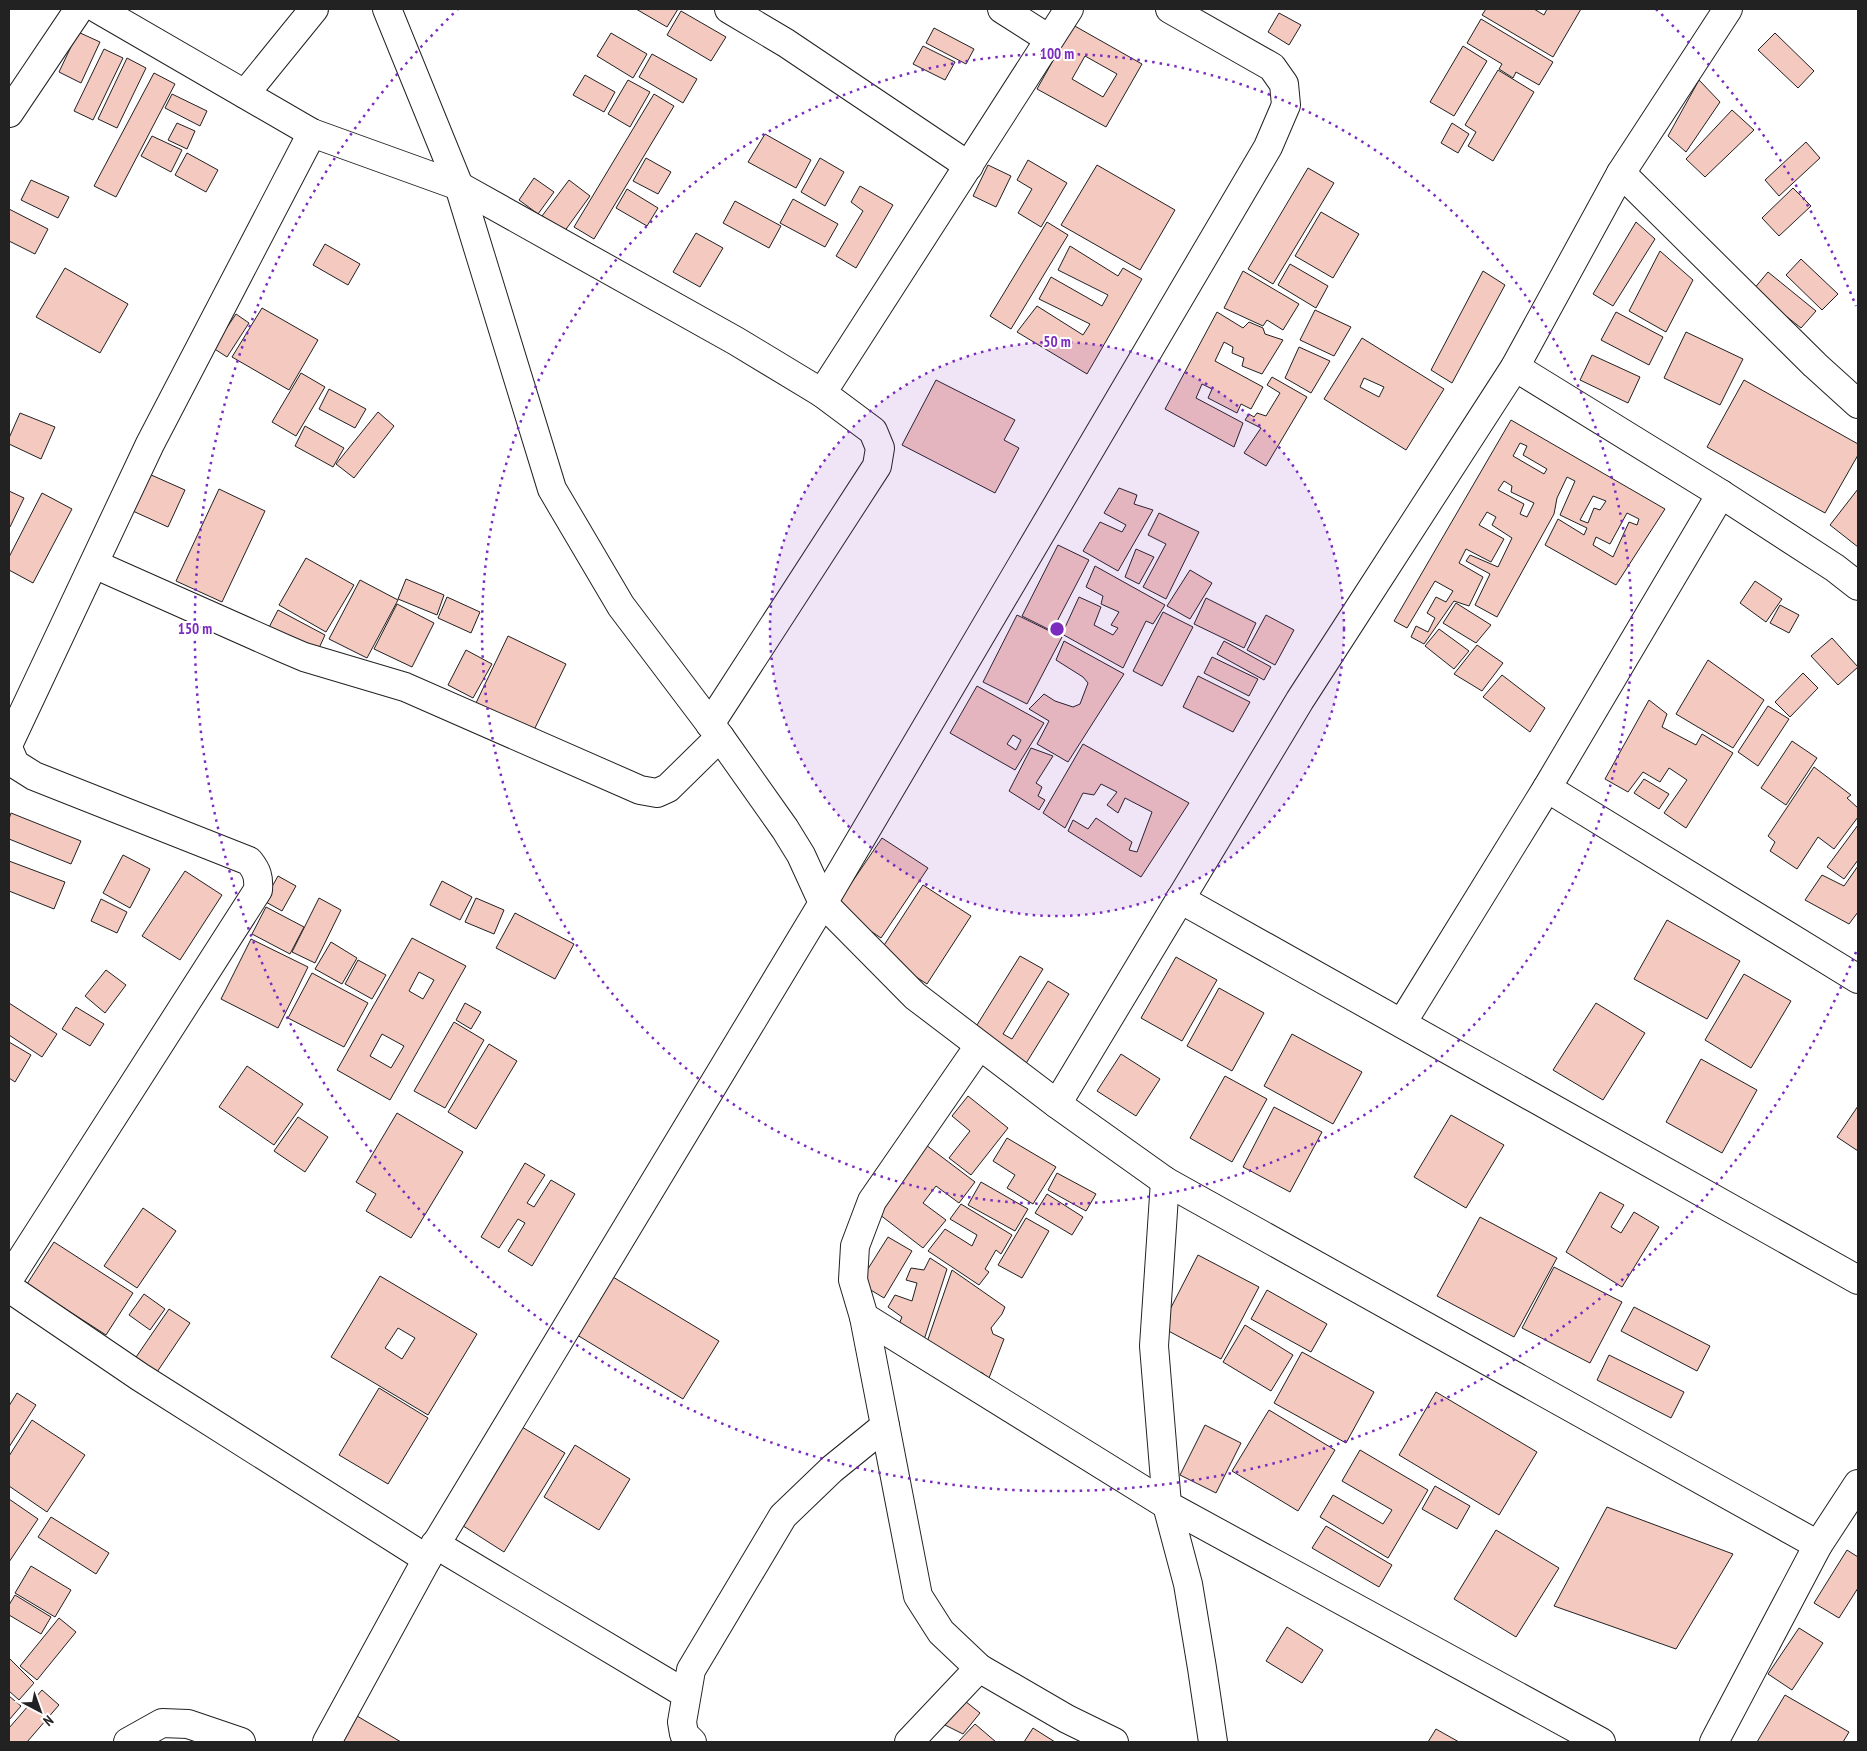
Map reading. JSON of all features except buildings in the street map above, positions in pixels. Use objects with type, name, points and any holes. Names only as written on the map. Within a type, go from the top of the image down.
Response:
[{"type":"street","points":[[9,113],[79,9]]},
{"type":"street","points":[[94,564],[304,657],[405,687],[640,790],[657,793],[668,788],[715,730],[877,466],[880,448],[874,431],[822,393],[736,341],[459,186],[312,133],[98,9]]},
{"type":"street","points":[[245,94],[314,9]]},
{"type":"street","points":[[387,9],[459,186],[552,489],[621,606],[715,730],[789,836],[801,855],[823,903],[915,996],[1057,1104],[1165,1181],[1818,1545]]},
{"type":"street","points":[[729,9],[786,43],[969,166]]},
{"type":"street","points":[[1002,9],[1049,39]]},
{"type":"street","points":[[822,393],[1069,9]]},
{"type":"street","points":[[326,1742],[431,1551],[823,903],[1268,147],[1286,105],[1284,84],[1272,67],[1170,9]]},
{"type":"street","points":[[1057,1104],[1300,700],[1515,367],[1621,173],[1728,9]]},
{"type":"street","points":[[9,743],[150,444],[312,133]]},
{"type":"street","points":[[1621,173],[1815,365],[1858,404]]},
{"type":"street","points":[[1515,367],[1721,494],[1835,568],[1858,586]]},
{"type":"street","points":[[1402,1023],[1547,788],[1721,494]]},
{"type":"street","points":[[9,750],[15,764],[34,776],[249,861],[259,877],[258,890],[9,1278]]},
{"type":"street","points":[[1547,788],[1858,979]]},
{"type":"street","points":[[1180,899],[1858,1280]]},
{"type":"street","points":[[979,1046],[872,1201],[855,1246],[853,1280],[864,1317],[918,1596],[941,1632],[978,1668],[1067,1719],[1114,1742]]},
{"type":"street","points":[[1165,1181],[1154,1346],[1167,1505],[1188,1584],[1213,1742]]},
{"type":"street","points":[[9,1288],[140,1377],[431,1551],[686,1694]]},
{"type":"street","points":[[864,1317],[1167,1505],[1601,1742]]},
{"type":"street","points":[[692,1742],[684,1734],[682,1722],[691,1670],[783,1516],[832,1469],[885,1426]]},
{"type":"street","points":[[1714,1742],[1818,1545],[1858,1484]]},
{"type":"street","points":[[909,1742],[978,1668]]},
{"type":"street","points":[[128,1742],[162,1723],[188,1724],[241,1742]]}]
